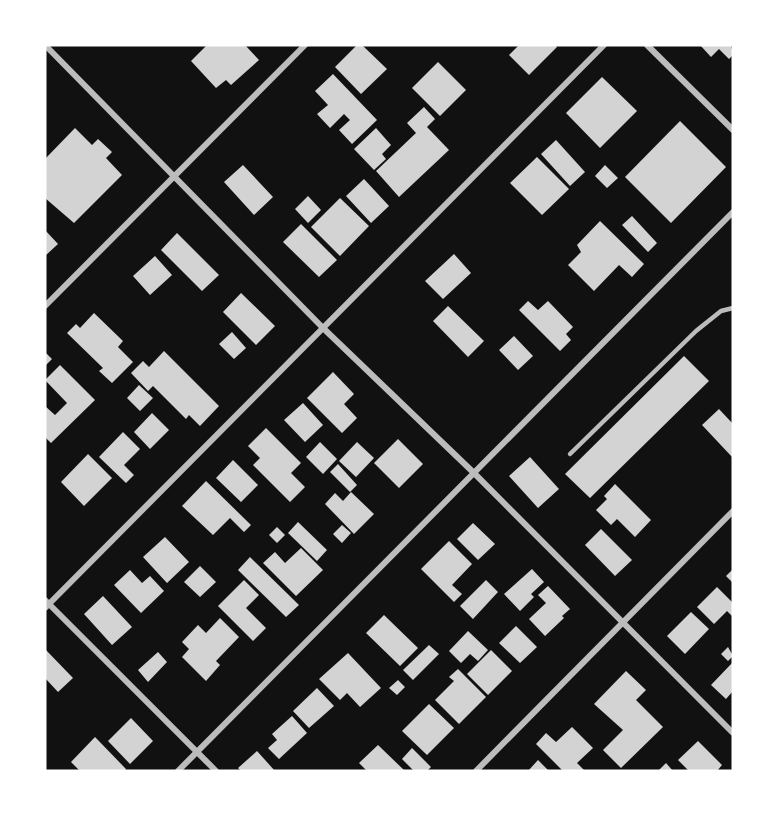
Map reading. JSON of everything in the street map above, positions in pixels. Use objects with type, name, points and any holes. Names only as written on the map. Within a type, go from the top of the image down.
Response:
[{"type":"street","points":[[45,45],[322,327],[474,473],[733,733]]},
{"type":"street","points":[[45,306],[305,45]]},
{"type":"street","points":[[216,771],[46,604],[604,45]]},
{"type":"street","points":[[647,45],[733,130]]},
{"type":"street","points":[[178,771],[733,212]]},
{"type":"street","points":[[476,771],[733,511]]},
{"type":"lane","points":[[570,454],[696,331],[721,311],[733,308]]},
{"type":"building","points":[[207,45],[245,45],[259,60],[231,85],[226,80],[216,88],[191,61]]},
{"type":"building","points":[[357,45],[362,45],[387,69],[361,94],[335,67]]},
{"type":"building","points":[[519,45],[555,45],[557,47],[529,75],[509,55]]},
{"type":"building","points":[[700,45],[731,45],[733,55],[729,59],[719,49],[711,57]]},
{"type":"building","points":[[438,62],[466,90],[440,116],[412,88]]},
{"type":"building","points":[[333,74],[377,120],[352,144],[339,130],[350,120],[344,114],[330,128],[317,114],[328,105],[315,91]]},
{"type":"building","points":[[602,77],[637,111],[600,148],[566,113]]},
{"type":"building","points":[[424,107],[435,119],[427,127],[449,150],[399,197],[376,171],[416,133],[407,123]]},
{"type":"building","points":[[680,121],[726,167],[671,223],[625,177]]},
{"type":"building","points":[[75,128],[92,145],[98,139],[112,152],[106,158],[122,175],[74,223],[45,198],[45,159]]},
{"type":"building","points":[[376,128],[391,145],[382,154],[386,159],[374,170],[354,149]]},
{"type":"building","points":[[556,140],[585,172],[570,186],[541,154]]},
{"type":"building","points":[[537,157],[569,189],[542,215],[510,183]]},
{"type":"building","points":[[243,165],[273,197],[254,215],[224,182]]},
{"type":"building","points":[[605,165],[618,178],[607,188],[595,176]]},
{"type":"building","points":[[364,179],[389,206],[371,223],[346,196]]},
{"type":"building","points":[[308,196],[321,210],[308,223],[295,209]]},
{"type":"building","points":[[340,198],[369,226],[340,256],[311,227]]},
{"type":"building","points":[[632,216],[657,243],[648,252],[622,225]]},
{"type":"building","points":[[600,221],[644,264],[632,277],[619,265],[594,291],[568,265],[581,252],[577,245]]},
{"type":"building","points":[[301,224],[337,260],[319,277],[283,242]]},
{"type":"building","points":[[45,230],[58,244],[45,256]]},
{"type":"building","points":[[177,233],[219,275],[202,291],[161,250]]},
{"type":"building","points":[[454,254],[471,273],[443,299],[425,281]]},
{"type":"building","points":[[155,256],[172,275],[150,295],[133,276]]},
{"type":"building","points":[[241,293],[275,326],[256,345],[223,312]]},
{"type":"building","points":[[528,301],[538,310],[548,301],[573,327],[566,334],[571,340],[560,351],[519,310]]},
{"type":"building","points":[[448,306],[484,341],[468,357],[433,321]]},
{"type":"building","points":[[94,313],[123,341],[118,347],[133,362],[112,383],[99,371],[103,368],[67,333],[76,324],[80,328]]},
{"type":"building","points":[[232,332],[246,348],[234,359],[219,344]]},
{"type":"building","points":[[514,336],[533,356],[518,370],[499,350]]},
{"type":"building","points":[[164,351],[219,406],[200,426],[189,415],[186,419],[153,386],[148,391],[131,373],[143,361],[149,367]]},
{"type":"building","points":[[45,352],[52,359],[45,366]]},
{"type":"building","points":[[684,356],[709,381],[590,498],[565,474]]},
{"type":"building","points":[[60,365],[95,400],[51,443],[45,437],[45,406],[55,415],[67,403],[45,380]]},
{"type":"building","points":[[333,372],[354,394],[344,404],[357,418],[342,433],[307,398]]},
{"type":"building","points":[[139,385],[153,398],[140,411],[127,398]]},
{"type":"building","points":[[303,403],[323,425],[305,442],[284,420]]},
{"type":"building","points":[[719,409],[733,424],[733,458],[702,425]]},
{"type":"building","points":[[152,413],[169,430],[150,449],[134,432]]},
{"type":"building","points":[[266,428],[301,463],[291,473],[305,487],[290,502],[253,465],[260,458],[248,446]]},
{"type":"building","points":[[123,432],[140,449],[124,465],[134,475],[126,483],[99,457]]},
{"type":"building","points":[[398,439],[423,464],[399,488],[374,463]]},
{"type":"building","points":[[320,442],[337,459],[323,474],[306,457]]},
{"type":"building","points":[[357,442],[374,458],[356,477],[339,461]]},
{"type":"building","points":[[88,454],[112,478],[84,506],[61,482]]},
{"type":"building","points":[[530,457],[559,489],[538,508],[509,476]]},
{"type":"building","points":[[233,460],[258,485],[241,502],[216,478]]},
{"type":"building","points":[[338,464],[357,485],[350,492],[330,472]]},
{"type":"building","points":[[206,481],[251,525],[244,532],[230,518],[213,535],[182,506]]},
{"type":"building","points":[[615,484],[651,520],[635,537],[617,519],[611,525],[596,510],[607,499],[604,496]]},
{"type":"building","points":[[351,492],[374,514],[354,534],[325,504],[335,493],[343,501]]},
{"type":"building","points":[[298,522],[327,550],[317,561],[288,533]]},
{"type":"building","points":[[473,523],[495,544],[478,560],[457,539]]},
{"type":"building","points":[[342,525],[351,533],[342,543],[333,534]]},
{"type":"building","points":[[277,527],[285,535],[277,543],[269,535]]},
{"type":"building","points":[[601,529],[632,560],[615,576],[585,545]]},
{"type":"building","points":[[165,537],[189,562],[167,583],[143,557]]},
{"type":"building","points":[[449,541],[472,564],[452,585],[462,594],[454,602],[421,569]]},
{"type":"building","points":[[301,548],[323,570],[296,596],[263,563],[275,552],[285,563]]},
{"type":"building","points":[[250,557],[299,605],[286,617],[238,570]]},
{"type":"building","points":[[200,566],[216,582],[200,597],[184,582]]},
{"type":"building","points":[[532,569],[544,582],[531,594],[534,597],[520,611],[504,594]]},
{"type":"building","points":[[733,569],[733,583],[726,576]]},
{"type":"building","points":[[130,570],[142,583],[150,576],[164,591],[141,613],[114,585]]},
{"type":"building","points":[[244,580],[259,595],[246,608],[266,628],[253,641],[218,606]]},
{"type":"building","points":[[486,580],[498,592],[473,619],[460,606]]},
{"type":"building","points":[[548,586],[570,609],[545,636],[529,619],[546,603],[538,595]]},
{"type":"building","points":[[717,587],[733,603],[733,617],[727,611],[714,624],[697,607]]},
{"type":"building","points":[[103,596],[132,627],[112,645],[84,614]]},
{"type":"building","points":[[691,612],[709,629],[685,654],[667,636]]},
{"type":"building","points":[[384,615],[418,648],[400,666],[366,633]]},
{"type":"building","points":[[220,618],[239,637],[216,661],[220,665],[206,681],[182,657],[189,649],[182,642],[198,625],[206,633]]},
{"type":"building","points":[[516,626],[537,647],[520,663],[499,643]]},
{"type":"building","points":[[468,631],[488,650],[478,661],[470,654],[461,663],[449,651]]},
{"type":"building","points":[[429,645],[439,654],[413,680],[403,670]]},
{"type":"building","points":[[728,647],[733,656],[728,661],[721,654]]},
{"type":"building","points":[[45,649],[73,678],[58,692],[45,678]]},
{"type":"building","points":[[491,650],[512,671],[488,695],[467,674]]},
{"type":"building","points":[[158,652],[167,662],[148,682],[138,670]]},
{"type":"building","points":[[348,653],[381,688],[360,707],[347,693],[340,700],[319,679]]},
{"type":"building","points":[[733,662],[733,691],[726,699],[711,685]]},
{"type":"building","points":[[458,669],[486,697],[459,724],[435,700],[454,681],[449,677]]},
{"type":"building","points":[[626,671],[646,690],[636,700],[663,727],[621,768],[603,750],[623,730],[594,704]]},
{"type":"building","points":[[398,680],[405,687],[397,695],[389,688]]},
{"type":"building","points":[[317,688],[334,706],[309,728],[293,711]]},
{"type":"building","points":[[429,704],[454,728],[427,755],[402,731]]},
{"type":"building","points":[[292,716],[307,733],[279,759],[268,748],[277,740],[272,734]]},
{"type":"building","points":[[131,718],[153,741],[130,764],[108,741]]},
{"type":"building","points":[[572,727],[593,748],[577,763],[585,771],[563,771],[536,744],[546,733],[556,742]]},
{"type":"building","points":[[95,737],[126,769],[124,771],[80,771],[71,762]]},
{"type":"building","points":[[698,741],[722,765],[717,771],[689,771],[678,760]]},
{"type":"building","points":[[378,745],[405,771],[367,771],[359,763]]},
{"type":"building","points":[[412,748],[431,767],[427,771],[414,771],[402,759]]},
{"type":"building","points":[[257,751],[275,771],[241,771],[238,768]]},
{"type":"building","points":[[538,760],[549,771],[528,771]]},
{"type":"building","points":[[666,763],[673,771],[658,771]]}]
